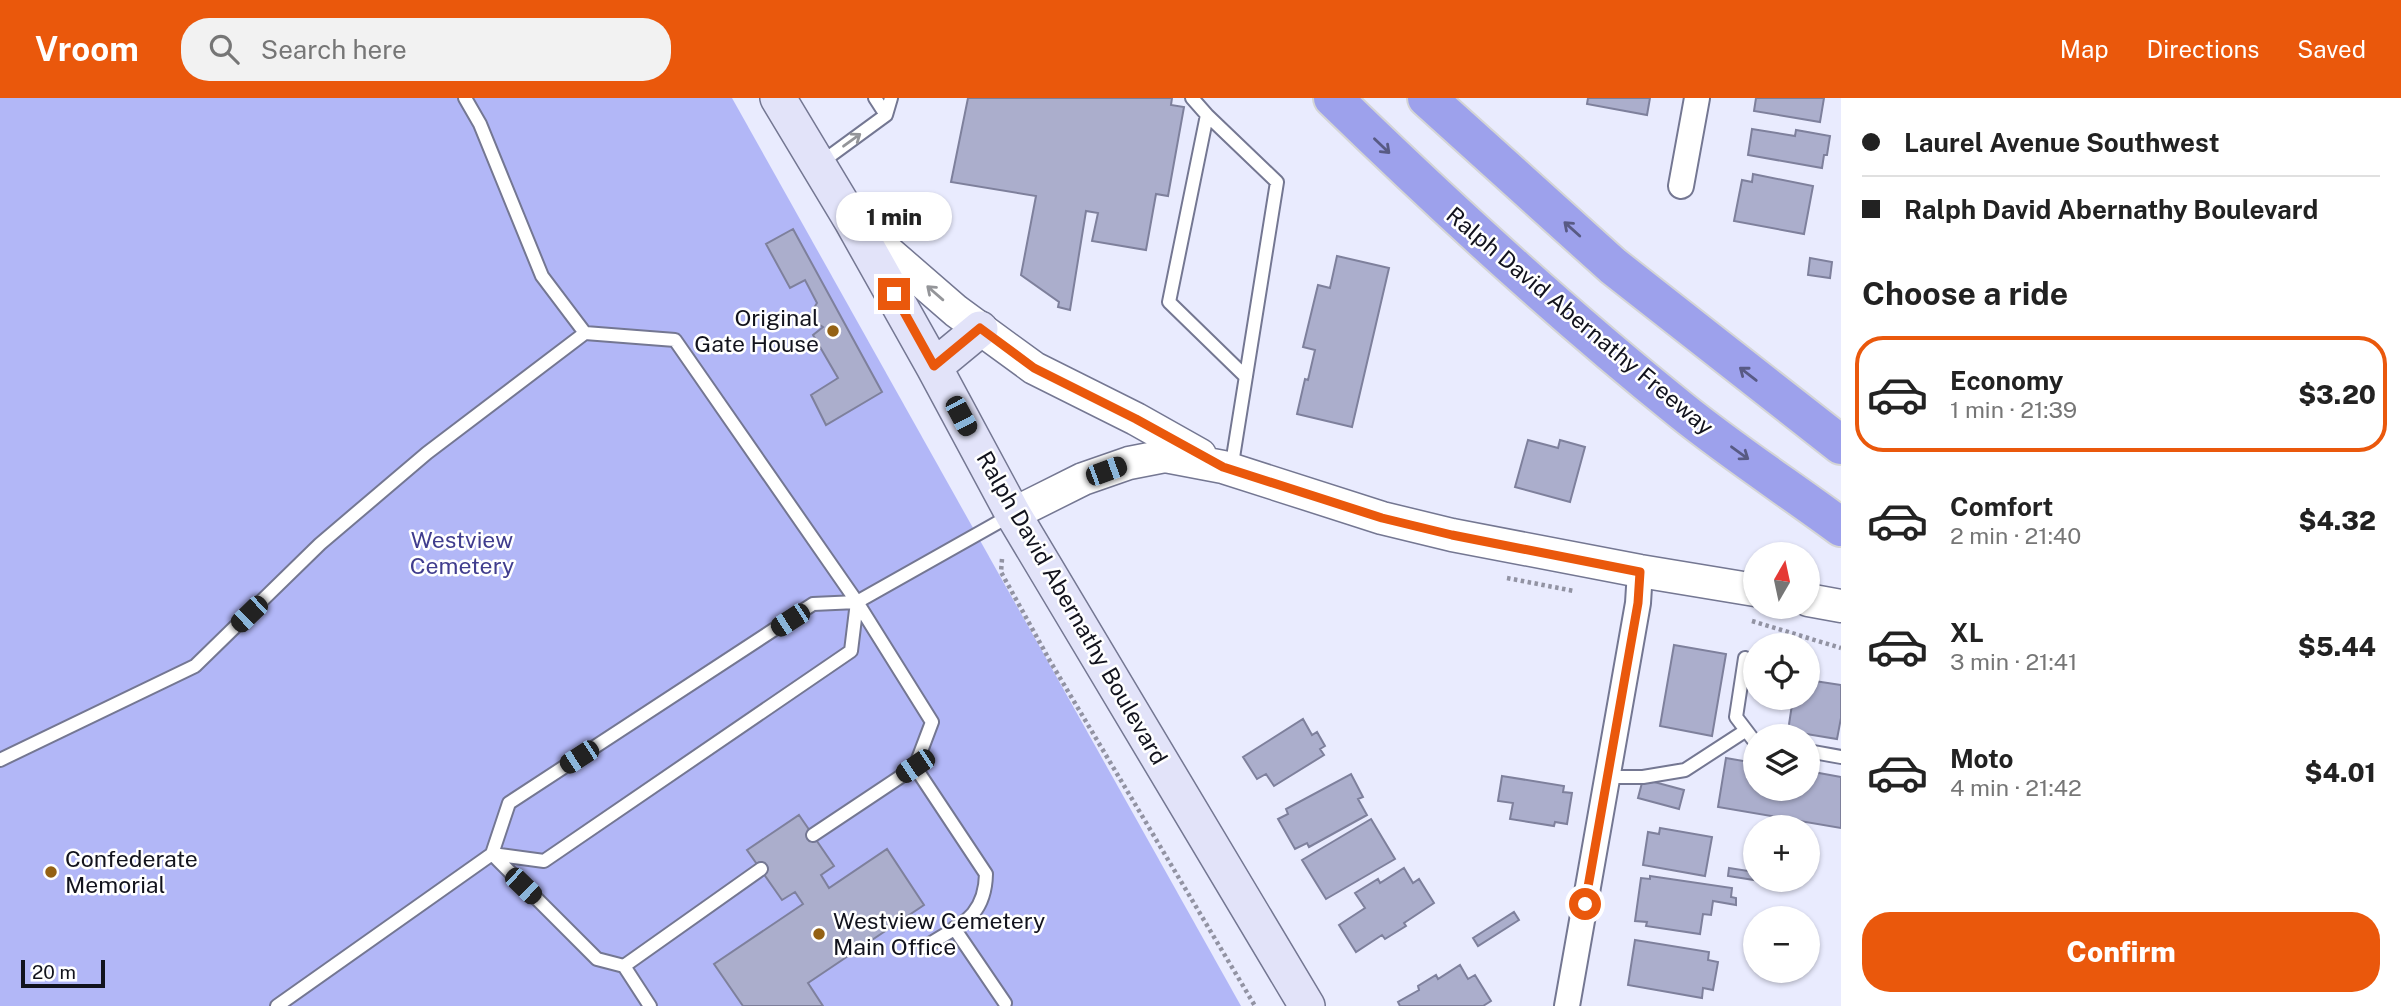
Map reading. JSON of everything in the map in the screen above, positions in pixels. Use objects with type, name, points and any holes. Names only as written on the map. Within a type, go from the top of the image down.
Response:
[{"type":"highway","name":"Ralph David Abernathy Freeway","points":[[1333,98],[1451,213],[1567,315],[1684,412],[1841,527]]},
{"type":"highway","points":[[1427,98],[1613,266],[1841,445]]},
{"type":"main road","name":"Ralph David Abernathy Boulevard","points":[[778,98],[934,366],[1013,514],[1307,1006]]},
{"type":"main road","points":[[934,366],[980,328]]},
{"type":"street","points":[[1681,186],[1697,98]]},
{"type":"street","points":[[852,221],[956,311],[1034,368],[1136,419],[1227,469]]},
{"type":"street","points":[[1013,514],[1083,479],[1129,463],[1166,456],[1227,469],[1382,518],[1452,535],[1640,572],[1740,587]]},
{"type":"street","points":[[1567,1006],[1638,603],[1640,572]]},
{"type":"street","points":[[1820,602],[1841,606]]},
{"type":"lane","points":[[465,98],[480,124],[542,276],[585,333]]},
{"type":"lane","points":[[875,98],[886,115]]},
{"type":"lane","points":[[819,165],[886,115],[891,98]]},
{"type":"lane","points":[[1192,98],[1277,182],[1246,377],[1227,469]]},
{"type":"lane","points":[[1207,115],[1169,302],[1246,377]]},
{"type":"lane","points":[[0,760],[194,666],[320,544],[417,461],[585,333],[675,340],[858,602],[932,722],[915,766],[813,835]]},
{"type":"lane","points":[[277,1006],[492,854],[509,803],[813,604],[858,602],[1013,514]]},
{"type":"lane","points":[[492,854],[544,861],[851,651],[858,602]]},
{"type":"lane","points":[[1743,671],[1736,718],[1743,728]]},
{"type":"lane","points":[[1607,776],[1643,777],[1685,769],[1743,732]]},
{"type":"lane","points":[[1820,753],[1841,757]]},
{"type":"lane","points":[[915,766],[986,874],[986,893],[977,911],[925,947]]},
{"type":"lane","points":[[492,854],[597,959],[624,966],[650,1006]]},
{"type":"lane","points":[[624,966],[761,869]]},
{"type":"lane","points":[[954,928],[1005,1003]]},
{"type":"path","points":[[1000,567],[1050,662],[1255,1006]]},
{"type":"path","points":[[1750,621],[1841,648]]},
{"type":"green space","name":"Westview Cemetery","points":[[0,98],[732,98],[1241,1006],[0,1006]]},
{"type":"building","points":[[968,98],[1172,98],[1171,105],[1184,107],[1168,196],[1156,194],[1146,250],[1092,241],[1098,213],[1086,211],[1070,310],[1058,307],[1059,302],[1021,275],[1036,196],[951,182]]},
{"type":"building","points":[[1588,98],[1650,98],[1647,115],[1587,104]]},
{"type":"building","points":[[1756,98],[1824,98],[1820,122],[1754,111]]},
{"type":"building","points":[[1752,129],[1795,136],[1796,130],[1830,136],[1822,168],[1748,155]]},
{"type":"building","points":[[1753,174],[1813,186],[1804,234],[1734,221],[1742,180],[1752,182]]},
{"type":"building","name":"Original Gate House","points":[[793,229],[882,392],[826,425],[811,395],[838,378],[813,335],[823,327],[811,319],[817,303],[805,280],[790,288],[766,244]]},
{"type":"building","points":[[1337,256],[1389,268],[1352,427],[1297,414],[1315,350],[1303,347],[1318,285],[1330,288]]},
{"type":"building","points":[[1810,258],[1832,262],[1830,278],[1808,275]]},
{"type":"building","points":[[1528,440],[1558,448],[1560,440],[1585,447],[1570,502],[1515,487]]},
{"type":"building","points":[[1674,645],[1726,654],[1712,736],[1660,726]]},
{"type":"building","points":[[1820,682],[1841,685],[1841,718],[1837,739],[1820,736],[1820,724],[1789,724],[1791,710],[1820,710]]},
{"type":"building","points":[[1303,719],[1312,735],[1317,732],[1325,746],[1320,749],[1324,755],[1274,786],[1266,774],[1257,779],[1243,757]]},
{"type":"building","points":[[1726,758],[1743,761],[1743,801],[1820,801],[1820,773],[1841,777],[1841,828],[1820,824],[1820,815],[1765,815],[1718,807]]},
{"type":"building","points":[[1351,774],[1363,797],[1358,799],[1367,815],[1309,847],[1307,843],[1295,849],[1278,819],[1288,814],[1286,809]]},
{"type":"building","points":[[1502,776],[1564,786],[1563,792],[1572,793],[1567,824],[1555,822],[1554,826],[1510,819],[1513,803],[1498,801]]},
{"type":"building","points":[[1643,779],[1684,790],[1679,809],[1638,798]]},
{"type":"building","name":"Westview Cemetery Main Office","points":[[799,815],[834,866],[821,875],[829,888],[887,849],[924,905],[808,983],[823,1006],[743,1006],[714,964],[803,904],[795,892],[782,900],[747,850]]},
{"type":"building","points":[[1371,819],[1395,859],[1326,899],[1302,860]]},
{"type":"building","points":[[1660,828],[1712,837],[1705,876],[1643,865],[1648,832],[1659,834]]},
{"type":"building","points":[[1404,868],[1413,883],[1419,879],[1434,903],[1404,923],[1406,926],[1385,939],[1382,935],[1356,952],[1339,925],[1365,908],[1355,893],[1378,879],[1380,883]]},
{"type":"building","points":[[1729,868],[1743,870],[1743,878],[1728,876]]},
{"type":"building","points":[[1650,876],[1732,888],[1731,897],[1736,898],[1736,905],[1713,901],[1711,915],[1703,914],[1700,934],[1646,926],[1647,922],[1635,921],[1641,878],[1650,879]]},
{"type":"building","points":[[1514,912],[1519,920],[1478,946],[1473,938]]},
{"type":"building","points":[[1635,940],[1709,952],[1708,960],[1718,962],[1713,990],[1703,988],[1702,998],[1628,985]]},
{"type":"building","points":[[1460,965],[1468,979],[1475,975],[1491,1001],[1483,1006],[1400,1006],[1398,1002],[1419,990],[1418,986],[1436,975],[1438,979]]},
{"type":"place","name":"Original Gate House","points":[[833,331]]},
{"type":"place","name":"Confederate Memorial","points":[[51,872]]},
{"type":"place","name":"Westview Cemetery Main Office","points":[[819,934]]},
{"type":"route","points":[[894,294],[934,366],[980,328],[1034,368],[1136,419],[1223,467],[1382,518],[1452,535],[1640,572],[1638,603],[1585,904]]}]
